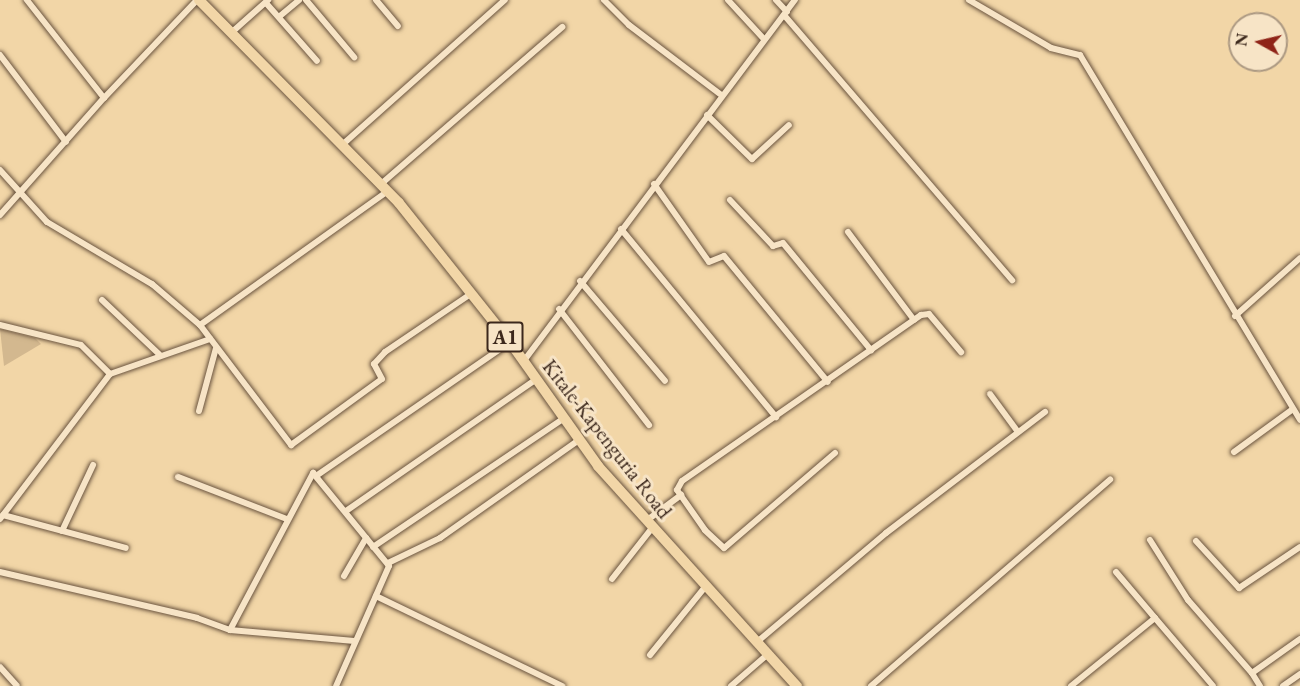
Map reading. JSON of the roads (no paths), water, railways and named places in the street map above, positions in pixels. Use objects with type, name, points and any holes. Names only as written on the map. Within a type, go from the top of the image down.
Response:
[{"type":"highway","name":"Kitale-Kapenguria Road","points":[[198,0],[385,188],[472,293],[510,342],[579,440],[649,525],[797,686]]},
{"type":"street","points":[[27,0],[104,98]]},
{"type":"street","points":[[0,215],[104,98],[198,0]]},
{"type":"street","points":[[280,16],[299,0]]},
{"type":"street","points":[[306,0],[354,57]]},
{"type":"street","points":[[376,0],[398,26]]},
{"type":"street","points":[[342,145],[505,0]]},
{"type":"street","points":[[604,0],[629,25],[720,94]]},
{"type":"street","points":[[728,0],[763,38]]},
{"type":"street","points":[[776,0],[1011,280]]},
{"type":"street","points":[[523,363],[559,309],[707,115],[720,94],[795,0]]},
{"type":"street","points":[[969,0],[1051,48],[1080,55],[1235,316],[1300,420]]},
{"type":"street","points":[[231,33],[267,2],[317,61]]},
{"type":"street","points":[[200,325],[385,188],[562,27]]},
{"type":"street","points":[[0,55],[66,142]]},
{"type":"street","points":[[707,115],[752,159],[789,125]]},
{"type":"street","points":[[0,170],[18,194],[47,222],[152,284],[200,325],[291,445],[382,379],[374,364],[385,352],[472,293]]},
{"type":"street","points":[[654,184],[709,262],[724,256],[828,382]]},
{"type":"street","points":[[730,200],[773,246],[783,243],[871,350]]},
{"type":"street","points":[[621,229],[776,417]]},
{"type":"street","points":[[848,232],[914,320]]},
{"type":"street","points":[[1235,316],[1300,258]]},
{"type":"street","points":[[580,281],[666,381]]},
{"type":"street","points":[[102,300],[159,354]]},
{"type":"street","points":[[559,309],[649,425]]},
{"type":"street","points":[[835,453],[724,548],[705,530],[677,490],[682,481],[828,382],[914,320],[929,314],[961,352]]},
{"type":"street","points":[[0,325],[81,345],[110,374]]},
{"type":"street","points":[[126,548],[1,517],[87,410],[110,374],[159,354],[210,339]]},
{"type":"street","points":[[316,476],[510,342]]},
{"type":"street","points":[[199,411],[216,348]]},
{"type":"street","points":[[346,512],[535,380]]},
{"type":"street","points":[[990,394],[1018,432]]},
{"type":"street","points":[[1234,452],[1293,410]]},
{"type":"street","points":[[757,642],[886,533],[1045,412]]},
{"type":"street","points":[[373,547],[563,418]]},
{"type":"street","points":[[336,686],[388,563],[449,532],[579,440]]},
{"type":"street","points":[[62,531],[93,465]]},
{"type":"street","points":[[230,630],[313,472],[388,563]]},
{"type":"street","points":[[178,477],[287,519]]},
{"type":"street","points":[[872,686],[1110,480]]},
{"type":"street","points":[[612,579],[649,525],[681,495]]},
{"type":"street","points":[[344,576],[366,538]]},
{"type":"street","points":[[1150,540],[1188,600],[1252,673],[1260,686]]},
{"type":"street","points":[[1196,541],[1239,588],[1300,547]]},
{"type":"street","points":[[0,572],[197,618],[230,630],[355,641]]},
{"type":"street","points":[[1116,572],[1213,686]]},
{"type":"street","points":[[650,655],[705,587]]},
{"type":"street","points":[[376,596],[562,686]]},
{"type":"street","points":[[1071,686],[1155,618]]},
{"type":"street","points":[[1252,673],[1300,639]]},
{"type":"street","points":[[732,686],[768,654]]},
{"type":"street","points":[[0,667],[17,686]]},
{"type":"street","points":[[1283,686],[1300,674]]}]
